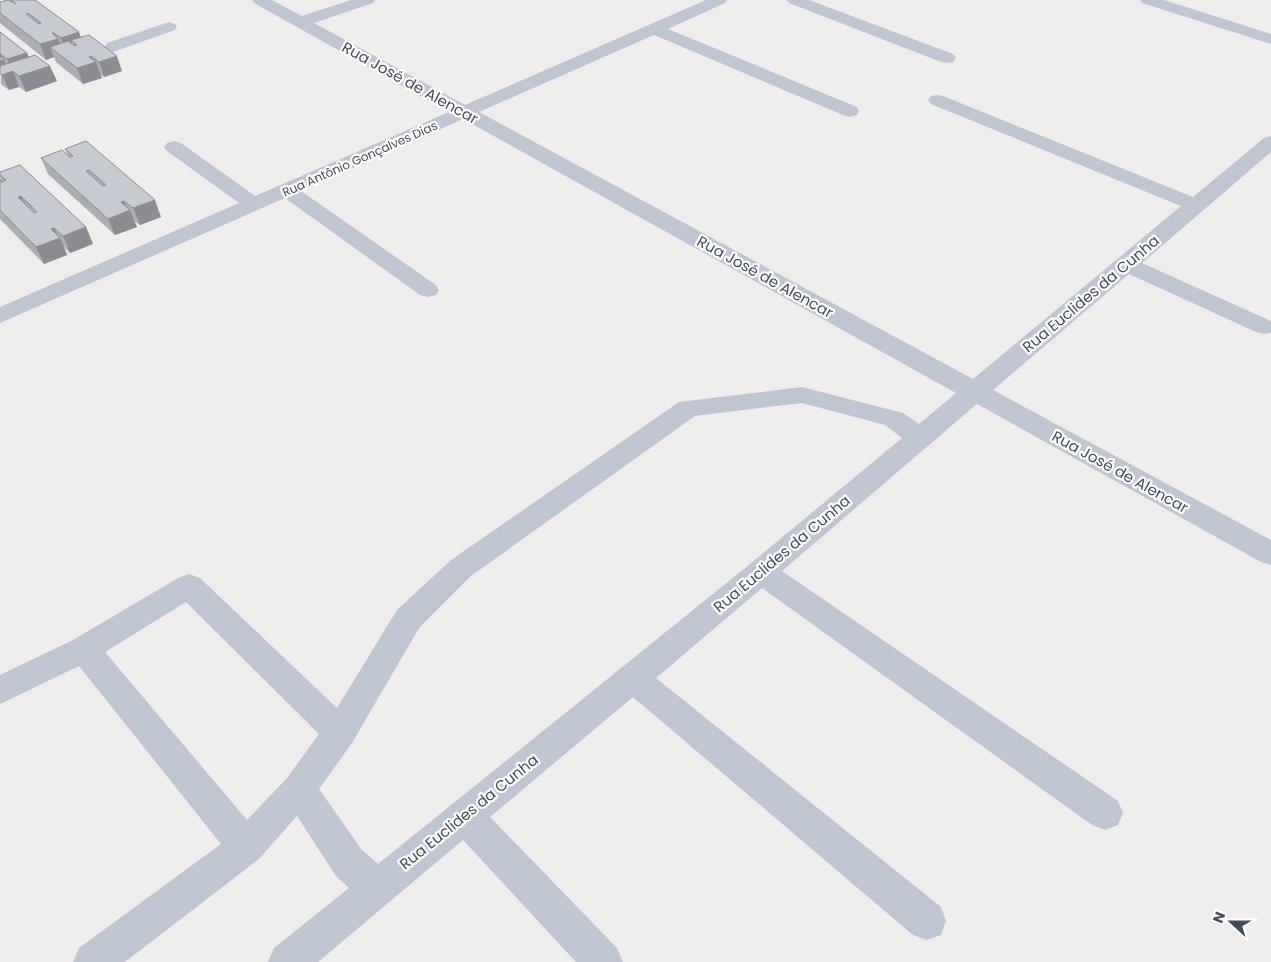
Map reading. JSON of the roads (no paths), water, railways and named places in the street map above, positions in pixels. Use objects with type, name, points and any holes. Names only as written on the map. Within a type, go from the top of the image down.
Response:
[{"type":"street","name":"Rua José de Alencar","points":[[260,0],[1271,554]]},
{"type":"street","points":[[300,22],[367,0]]},
{"type":"street","name":"Rua Antônio Gonçalves Dias","points":[[0,316],[719,0]]},
{"type":"street","points":[[796,0],[948,58]]},
{"type":"street","points":[[1148,0],[1271,39]]},
{"type":"street","points":[[113,47],[169,28]]},
{"type":"street","points":[[652,28],[850,111]]},
{"type":"street","points":[[937,100],[1196,205]]},
{"type":"street","name":"Rua Euclides da Cunha","points":[[288,962],[761,572],[1271,142]]},
{"type":"street","points":[[174,147],[254,205]]},
{"type":"street","points":[[288,191],[428,290]]},
{"type":"street","points":[[1126,264],[1264,327]]},
{"type":"street","points":[[93,962],[246,847],[299,789],[340,733],[408,619],[461,568],[688,408],[802,395],[894,419],[921,438]]},
{"type":"street","points":[[761,572],[1105,813]]},
{"type":"street","points":[[0,690],[84,649],[189,586],[340,733]]},
{"type":"street","points":[[84,649],[246,847]]},
{"type":"street","points":[[633,678],[927,921]]},
{"type":"street","points":[[299,789],[349,863],[377,888]]},
{"type":"street","points":[[465,816],[602,962]]}]
